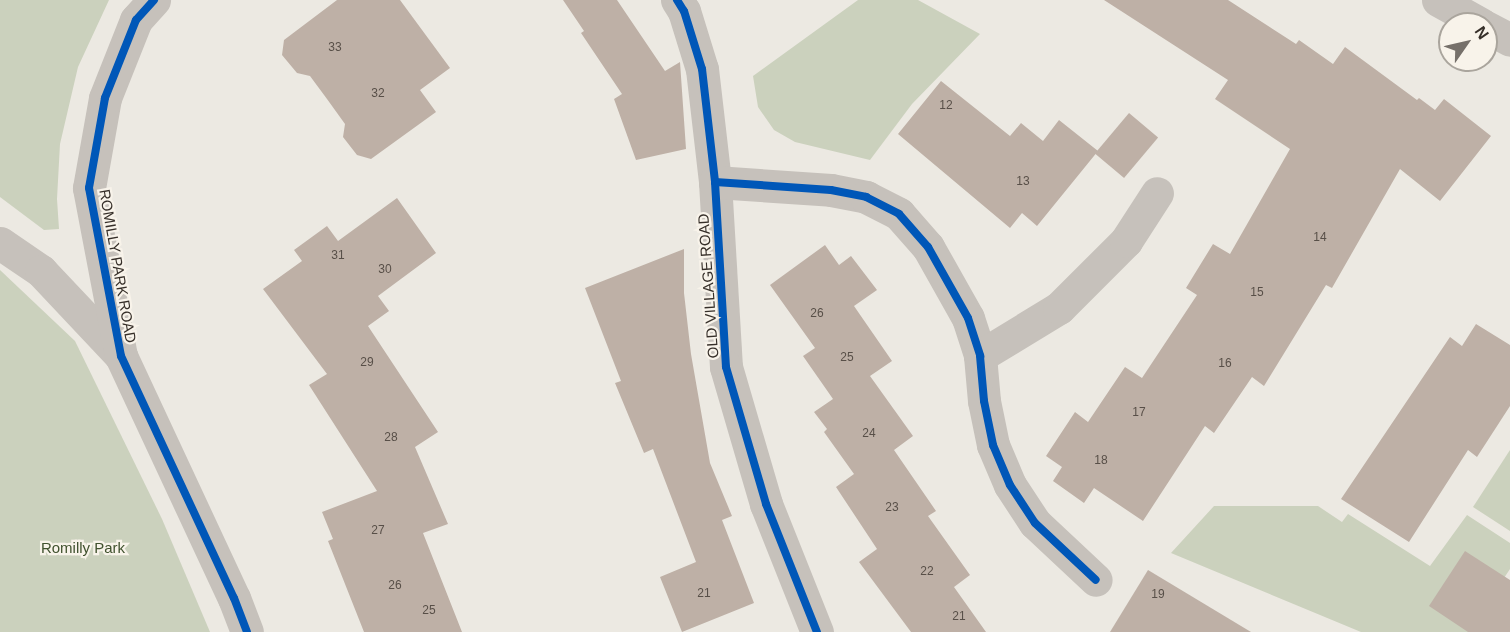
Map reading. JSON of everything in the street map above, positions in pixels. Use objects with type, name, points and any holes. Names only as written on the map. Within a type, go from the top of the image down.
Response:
[{"type":"street","name":"ROMILLY PARK ROAD","points":[[154,0],[136,20],[105,98],[89,188],[121,356],[234,598],[247,632]]},
{"type":"street","name":"OLD VILLAGE ROAD","points":[[677,0],[684,11],[702,69],[715,182],[726,367],[766,504],[817,632]]},
{"type":"street","points":[[1438,0],[1460,12]]},
{"type":"street","points":[[715,182],[831,190],[866,197],[899,214],[928,247],[950,282],[968,318],[980,356],[984,401],[993,445],[1010,484],[1035,523],[1096,580]]},
{"type":"street","points":[[980,356],[1059,308],[1126,242],[1157,193]]},
{"type":"street","name":"ROMILLY PARK ROAD","points":[[0,243],[41,271],[121,356]]},
{"type":"green space","points":[[0,0],[109,0],[78,67],[60,144],[57,199],[59,229],[44,230],[0,197]]},
{"type":"green space","points":[[858,0],[918,0],[980,34],[912,104],[870,160],[795,142],[774,130],[758,107],[753,76]]},
{"type":"green space","name":"Romilly Park","points":[[0,270],[75,341],[162,519],[210,632],[0,632]]},
{"type":"green space","points":[[1510,450],[1510,531],[1473,507]]},
{"type":"green space","points":[[1214,506],[1318,506],[1342,522],[1348,514],[1430,566],[1467,515],[1510,543],[1510,569],[1468,632],[1361,632],[1171,553]]},
{"type":"building","points":[[337,0],[400,0],[450,68],[420,90],[436,112],[371,159],[357,155],[343,137],[345,124],[310,76],[297,73],[282,55],[284,40]]},
{"type":"building","points":[[563,0],[617,0],[665,71],[680,62],[686,149],[636,160],[614,99],[622,94],[581,33],[584,31]]},
{"type":"building","points":[[1104,0],[1228,0],[1296,44],[1299,40],[1333,64],[1345,47],[1417,100],[1419,98],[1435,110],[1444,99],[1491,136],[1440,201],[1400,169],[1332,288],[1326,285],[1264,386],[1252,377],[1214,433],[1205,426],[1143,521],[1094,488],[1084,503],[1053,481],[1062,467],[1046,456],[1075,412],[1088,422],[1125,367],[1142,378],[1197,295],[1186,288],[1213,244],[1230,254],[1290,149],[1215,99],[1228,80]]},
{"type":"building","points":[[941,81],[1010,136],[1021,123],[1043,141],[1059,120],[1098,151],[1037,226],[1022,213],[1010,228],[898,134]]},
{"type":"building","points":[[1129,113],[1158,137],[1124,178],[1095,154]]},
{"type":"building","points":[[397,198],[436,253],[378,296],[389,311],[368,326],[438,432],[415,447],[448,524],[423,533],[462,632],[364,632],[328,541],[333,539],[322,512],[377,491],[309,385],[327,374],[263,289],[302,261],[294,250],[327,226],[338,241]]},
{"type":"building","points":[[825,245],[839,265],[851,256],[877,290],[854,306],[892,361],[870,376],[913,436],[894,450],[936,511],[928,516],[970,575],[954,587],[986,632],[911,632],[859,562],[877,549],[836,487],[854,474],[824,432],[827,429],[814,412],[833,399],[803,356],[815,348],[770,285]]},
{"type":"building","points":[[684,249],[684,293],[691,354],[710,463],[732,516],[722,520],[754,603],[682,632],[660,577],[696,562],[653,449],[644,453],[615,383],[621,381],[585,288]]},
{"type":"building","points":[[1476,324],[1510,345],[1510,406],[1477,457],[1468,450],[1409,542],[1341,499],[1450,337],[1462,346]]},
{"type":"building","points":[[1465,551],[1510,580],[1510,632],[1468,632],[1429,606]]},
{"type":"building","points":[[1148,570],[1251,632],[1110,632]]},
{"type":"cycle path","points":[[154,0],[136,20],[105,98],[89,188],[121,356],[234,598],[247,632]]},
{"type":"cycle path","points":[[677,0],[684,11],[702,69],[715,182],[726,367],[766,504],[817,632]]},
{"type":"cycle path","points":[[715,182],[831,190],[866,197],[899,214],[928,247],[968,318],[980,356],[984,401],[993,445],[1010,485],[1035,523],[1096,580]]}]
